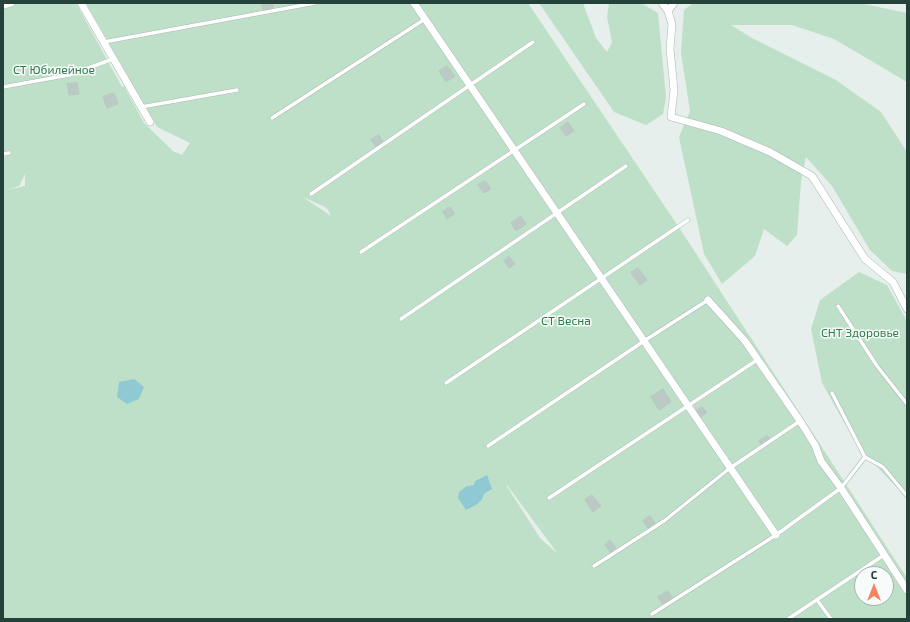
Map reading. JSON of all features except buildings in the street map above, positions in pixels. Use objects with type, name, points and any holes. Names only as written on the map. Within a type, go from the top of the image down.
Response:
[{"type":"street","points":[[3,5],[11,3]]},
{"type":"street","points":[[81,3],[150,122]]},
{"type":"street","points":[[414,3],[776,535]]},
{"type":"street","points":[[662,3],[668,11],[672,24],[670,49],[674,90],[671,117],[721,131],[770,152],[812,176],[866,259],[893,282],[907,310]]},
{"type":"street","points":[[668,11],[674,3]]},
{"type":"street","points":[[708,300],[745,341],[800,421],[815,446],[821,461],[841,488],[907,590]]},
{"type":"lane","points":[[103,42],[315,3]]},
{"type":"lane","points":[[272,118],[425,19]]},
{"type":"lane","points":[[311,194],[533,42]]},
{"type":"lane","points":[[3,87],[69,76],[113,59]]},
{"type":"lane","points":[[141,107],[237,90]]},
{"type":"lane","points":[[361,252],[514,149],[584,104]]},
{"type":"lane","points":[[3,154],[9,153]]},
{"type":"lane","points":[[401,319],[626,166]]},
{"type":"lane","points":[[446,383],[601,277],[688,220]]},
{"type":"lane","points":[[488,446],[644,341],[708,300]]},
{"type":"lane","points":[[838,306],[877,366],[907,404]]},
{"type":"lane","points":[[549,498],[687,405],[757,360]]},
{"type":"lane","points":[[832,393],[865,457],[883,467],[907,496]]},
{"type":"lane","points":[[594,566],[664,521],[730,468],[800,421]]},
{"type":"lane","points":[[652,614],[776,535],[841,488],[865,457]]},
{"type":"lane","points":[[788,619],[884,554]]},
{"type":"lane","points":[[817,600],[831,619]]},
{"type":"green space","points":[[3,3],[76,3],[122,87],[124,86],[144,123],[173,151],[182,155],[190,143],[157,127],[86,3],[528,3],[680,229],[907,578],[907,619],[3,619]],"holes":[[[25,174],[25,186],[7,190],[19,186]],[[303,197],[327,208],[331,216]],[[474,485],[489,491],[463,507],[469,487]],[[506,485],[558,554],[540,538]]]},
{"type":"green space","points":[[539,3],[583,3],[596,38],[607,52],[612,42],[607,17],[609,3],[641,3],[658,13],[666,97],[663,114],[646,125],[614,112]]},
{"type":"green space","points":[[693,3],[859,3],[907,13],[907,82],[834,39],[792,25],[731,25],[752,38],[836,80],[881,112],[907,152],[907,274],[892,271],[870,250],[832,186],[806,157],[801,181],[797,235],[787,246],[764,229],[755,256],[722,284],[704,254],[679,137],[690,111],[681,53],[684,10]]},
{"type":"green space","name":"СНТ Здоровье","points":[[859,272],[887,285],[907,321],[907,498],[858,447],[822,383],[811,329],[820,300]]},
{"type":"water","points":[[134,379],[144,387],[139,399],[127,404],[117,397],[119,382]]},
{"type":"water","points":[[487,475],[492,489],[484,494],[477,504],[466,510],[458,498],[459,492],[467,486],[474,485],[475,481]]},
{"type":"park label","name":"СТ Юбилейное","points":[[54,70]]},
{"type":"park label","name":"СТ Весна","points":[[566,321]]}]
